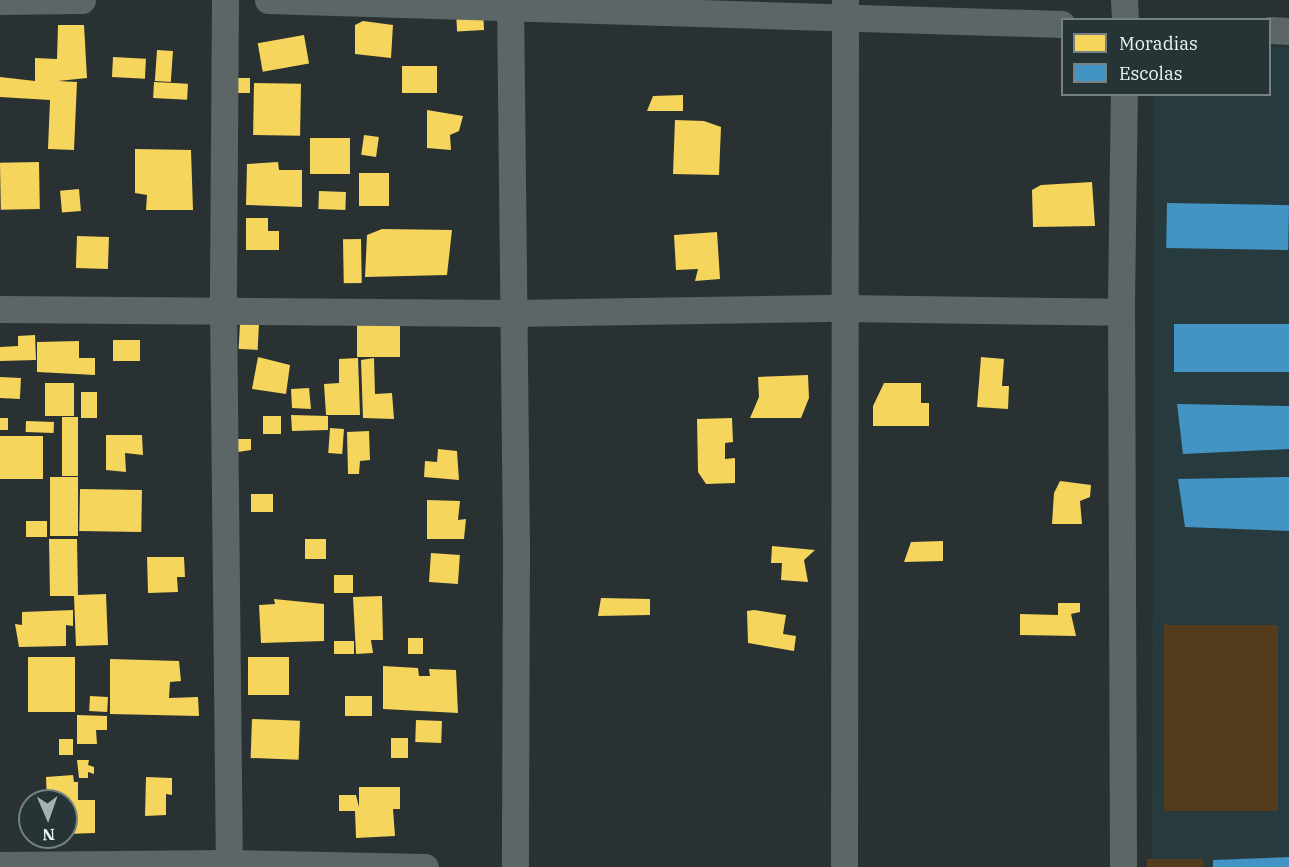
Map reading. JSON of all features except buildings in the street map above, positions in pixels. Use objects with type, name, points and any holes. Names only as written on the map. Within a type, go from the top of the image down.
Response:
[{"type":"street","points":[[0,1],[82,0]]},
{"type":"street","points":[[225,0],[224,308],[229,865]]},
{"type":"street","points":[[268,0],[845,9],[1061,24]]},
{"type":"street","points":[[1124,0],[1125,18]]},
{"type":"street","points":[[510,4],[511,313],[516,549],[515,867]]},
{"type":"street","points":[[844,867],[845,9]]},
{"type":"street","points":[[1271,30],[1289,31]]},
{"type":"street","points":[[1123,867],[1121,312],[1124,96]]},
{"type":"street","points":[[0,309],[224,308],[511,313],[844,308],[1121,312]]},
{"type":"street","points":[[0,865],[425,867]]},
{"type":"shaded area","points":[[1271,47],[1289,47],[1289,867],[1152,867],[1154,96],[1271,96]]},
{"type":"shaded area","points":[[1164,625],[1278,625],[1278,811],[1164,811]]},
{"type":"shaded area","points":[[1147,859],[1203,859],[1203,867],[1147,867]]}]
